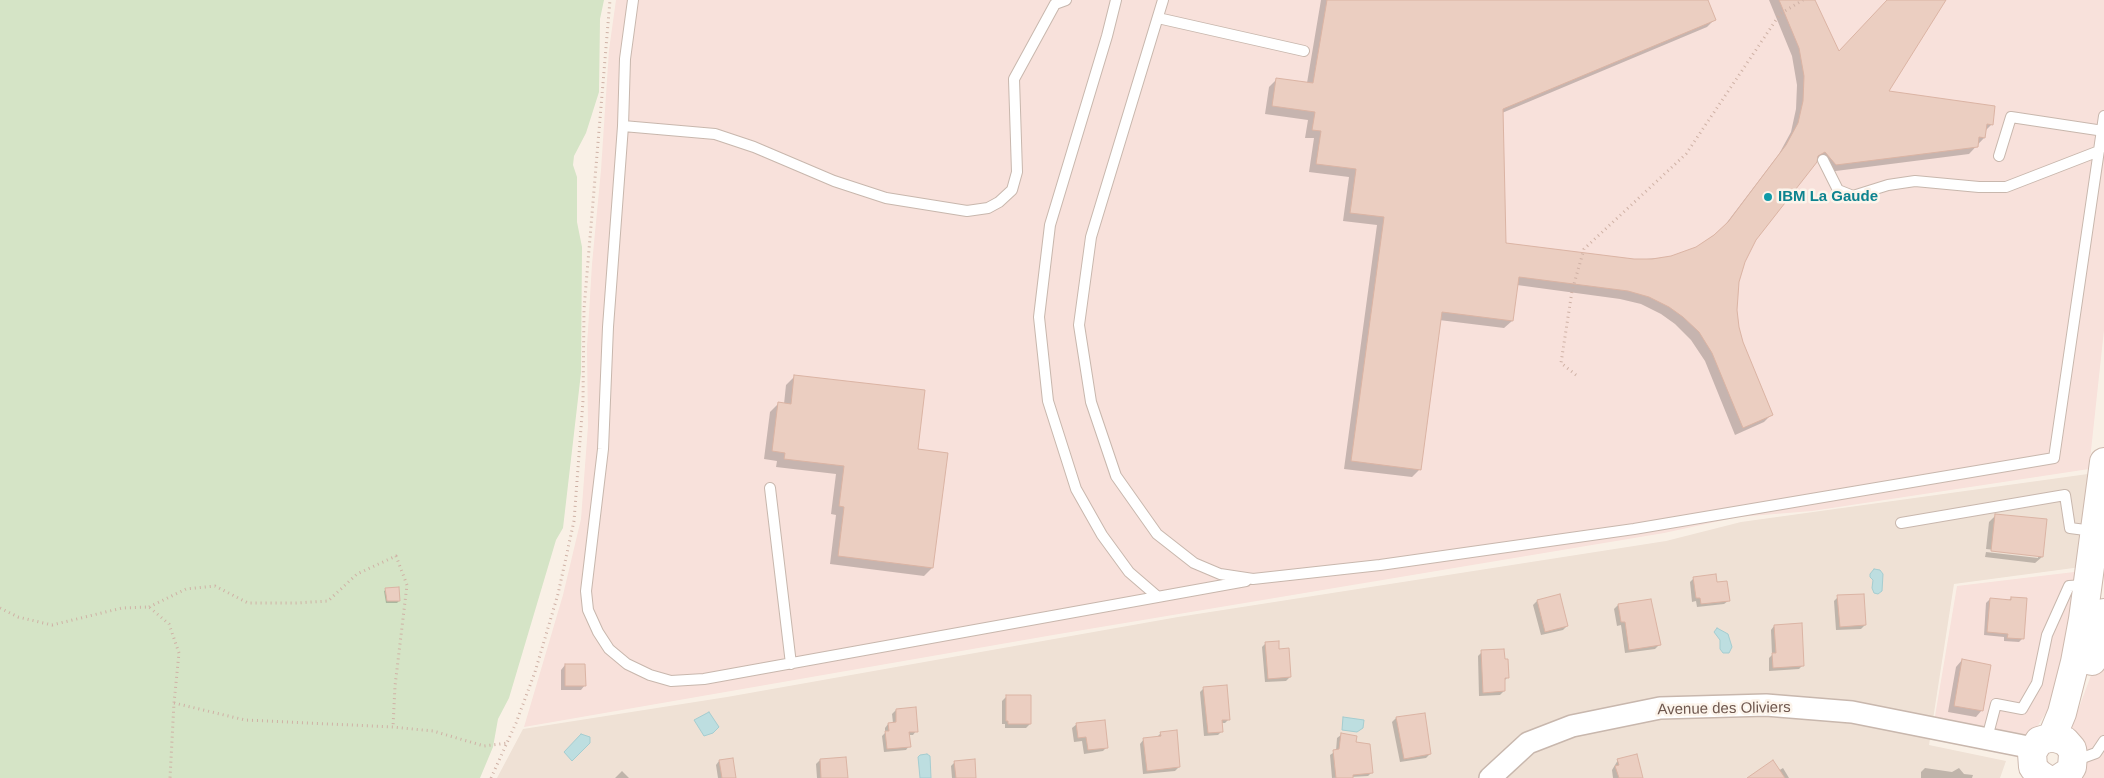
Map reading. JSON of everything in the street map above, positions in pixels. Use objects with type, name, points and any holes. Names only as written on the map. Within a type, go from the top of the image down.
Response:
[{"type":"main road","points":[[2056,765],[2062,713],[2075,662],[2100,542],[2103,481]]},
{"type":"main road","points":[[2056,765],[2096,650],[2104,614]]},
{"type":"street","name":"Avenue des Oliviers","points":[[1490,778],[1528,743],[1572,726],[1660,708],[1766,705],[1852,712],[1986,738],[2056,765]]},
{"type":"lane","points":[[633,0],[625,59],[623,126],[608,327],[603,449],[586,591],[588,610],[598,632],[609,649],[627,664],[650,675],[670,681],[704,679],[1253,580],[1380,565],[1558,538],[1634,529],[2054,458],[2104,116]]},
{"type":"lane","points":[[623,126],[715,134],[754,147],[834,181],[886,198],[967,211],[988,208],[999,202],[1012,190],[1017,172],[1014,79],[1056,4],[1066,0]]},
{"type":"lane","points":[[1162,0],[1091,237],[1079,324],[1091,402],[1116,476],[1157,534],[1194,563],[1220,574],[1253,580]]},
{"type":"lane","points":[[1113,1],[1107,36],[1050,225],[1039,317],[1048,401],[1076,489],[1102,535],[1129,572],[1158,597]]},
{"type":"lane","points":[[1158,18],[1304,51]]},
{"type":"lane","points":[[1999,156],[2012,117],[2103,130]]},
{"type":"lane","points":[[1823,160],[1838,190],[1853,196],[1888,185],[1915,180],[1979,187],[2006,187],[2099,151]]},
{"type":"lane","points":[[770,488],[790,664]]},
{"type":"lane","points":[[1901,523],[2065,495],[2070,528],[2100,542]]},
{"type":"lane","points":[[1986,738],[1996,704],[2022,709],[2037,683],[2047,635],[2069,586],[2093,576]]},
{"type":"lane","points":[[2056,765],[2096,753],[2104,741]]},
{"type":"path","points":[[491,778],[508,743],[535,672],[558,594],[574,521],[583,401],[584,309],[610,0]]},
{"type":"path","points":[[1576,375],[1561,363],[1572,291],[1584,249],[1686,154],[1780,14],[1803,0]]},
{"type":"path","points":[[0,608],[18,617],[52,625],[122,608],[149,607],[186,589],[215,586],[248,603],[328,601],[357,574],[396,556],[407,585],[395,686],[393,727]]},
{"type":"path","points":[[149,607],[169,624],[179,653],[170,778]]},
{"type":"path","points":[[174,703],[245,720],[393,727],[434,731],[484,746],[508,743]]},
{"type":"shaded area","name":"IBM La Gaude","points":[[616,0],[2104,0],[2104,330],[2089,469],[1812,511],[1738,517],[1664,533],[1053,635],[524,727],[563,595],[581,519],[588,426],[587,346],[592,264],[601,170],[609,50]]},
{"type":"shaded area","points":[[2095,473],[2081,567],[1954,584],[1929,745],[2006,761],[2000,778],[497,778],[523,729],[727,697],[1178,617],[1666,541],[1741,522]]},
{"type":"shaded area","points":[[2074,572],[2077,608],[2047,711],[2032,735],[1934,722],[1957,586]]},
{"type":"shaded area","points":[[2104,640],[2104,778],[2053,778]]},
{"type":"green space","points":[[0,0],[604,0],[600,19],[599,92],[586,133],[574,156],[573,165],[577,177],[577,222],[582,247],[581,373],[563,528],[556,540],[509,698],[498,719],[493,747],[480,778],[0,778]]},
{"type":"water","points":[[1874,569],[1880,570],[1883,574],[1882,591],[1878,594],[1874,593],[1872,588],[1873,580],[1870,577]]},
{"type":"water","points":[[1717,628],[1728,634],[1732,647],[1729,653],[1723,653],[1720,649],[1720,640],[1714,632]]},
{"type":"water","points":[[709,712],[719,727],[713,733],[704,736],[694,720]]},
{"type":"water","points":[[1343,717],[1364,720],[1363,728],[1357,732],[1342,730]]},
{"type":"water","points":[[581,734],[590,737],[590,743],[572,761],[564,752]]},
{"type":"water","points":[[927,754],[930,756],[931,778],[920,778],[918,757]]},
{"type":"building","points":[[1327,0],[1708,0],[1716,20],[1503,109],[1506,243],[1634,259],[1652,259],[1671,256],[1696,247],[1714,235],[1728,222],[1786,145],[1798,123],[1803,101],[1804,76],[1799,48],[1779,0],[1815,0],[1839,51],[1887,0],[1946,0],[1889,91],[1995,106],[1993,125],[1987,124],[1985,138],[1979,137],[1978,147],[1836,165],[1825,152],[1818,156],[1817,162],[1756,240],[1745,262],[1739,282],[1737,310],[1739,327],[1743,342],[1773,415],[1743,428],[1712,353],[1699,332],[1669,307],[1649,297],[1628,291],[1519,277],[1513,321],[1442,312],[1421,470],[1351,461],[1384,217],[1350,213],[1356,169],[1316,164],[1321,131],[1312,130],[1315,112],[1272,106],[1276,78],[1313,83]]},
{"type":"building","points":[[794,375],[925,390],[918,449],[948,453],[933,568],[838,556],[844,507],[839,506],[844,466],[784,459],[785,453],[772,451],[778,402],[791,404]]},
{"type":"building","points":[[1995,514],[2047,519],[2043,557],[1991,551]]},
{"type":"building","points":[[1716,574],[1717,582],[1727,581],[1730,601],[1701,604],[1700,598],[1696,598],[1693,577]]},
{"type":"building","points":[[399,587],[400,601],[387,601],[385,588]]},
{"type":"building","points":[[1560,594],[1568,626],[1545,632],[1537,600]]},
{"type":"building","points":[[1864,594],[1866,625],[1840,627],[1837,595]]},
{"type":"building","points":[[2011,597],[2027,598],[2024,639],[2007,638],[2008,634],[1987,632],[1990,598],[2011,600]]},
{"type":"building","points":[[1651,599],[1661,645],[1629,650],[1625,622],[1621,622],[1618,604]]},
{"type":"building","points":[[1802,623],[1804,666],[1773,668],[1772,653],[1776,653],[1774,625]]},
{"type":"building","points":[[1279,641],[1279,649],[1289,648],[1291,677],[1268,679],[1265,642]]},
{"type":"building","points":[[1504,649],[1505,659],[1508,659],[1509,678],[1505,678],[1505,691],[1483,693],[1481,650]]},
{"type":"building","points":[[1962,659],[1991,665],[1983,711],[1954,706]]},
{"type":"building","points":[[565,664],[585,664],[586,686],[565,686]]},
{"type":"building","points":[[1227,685],[1230,720],[1222,720],[1223,732],[1208,733],[1203,687]]},
{"type":"building","points":[[1006,695],[1031,695],[1031,724],[1008,724],[1008,721],[1006,721]]},
{"type":"building","points":[[916,707],[918,732],[909,732],[911,747],[887,749],[885,731],[889,731],[888,723],[896,722],[896,709]]},
{"type":"building","points":[[1425,713],[1431,754],[1404,759],[1396,717]]},
{"type":"building","points":[[1105,720],[1108,748],[1088,750],[1086,737],[1078,738],[1076,723]]},
{"type":"building","points":[[1177,730],[1180,767],[1147,771],[1143,738],[1161,736],[1160,732]]},
{"type":"building","points":[[1341,733],[1357,736],[1356,742],[1370,744],[1373,773],[1353,775],[1353,778],[1336,778],[1333,750],[1339,749]]},
{"type":"building","points":[[1637,754],[1643,778],[1619,778],[1615,766],[1619,765],[1617,759]]},
{"type":"building","points":[[846,757],[848,778],[821,778],[820,759]]},
{"type":"building","points":[[733,758],[736,778],[722,778],[719,760]]},
{"type":"building","points":[[975,759],[976,778],[956,778],[954,761]]},
{"type":"building","points":[[1773,760],[1785,778],[1747,778]]},
{"type":"place","name":"IBM La Gaude","points":[[1768,197]]}]
